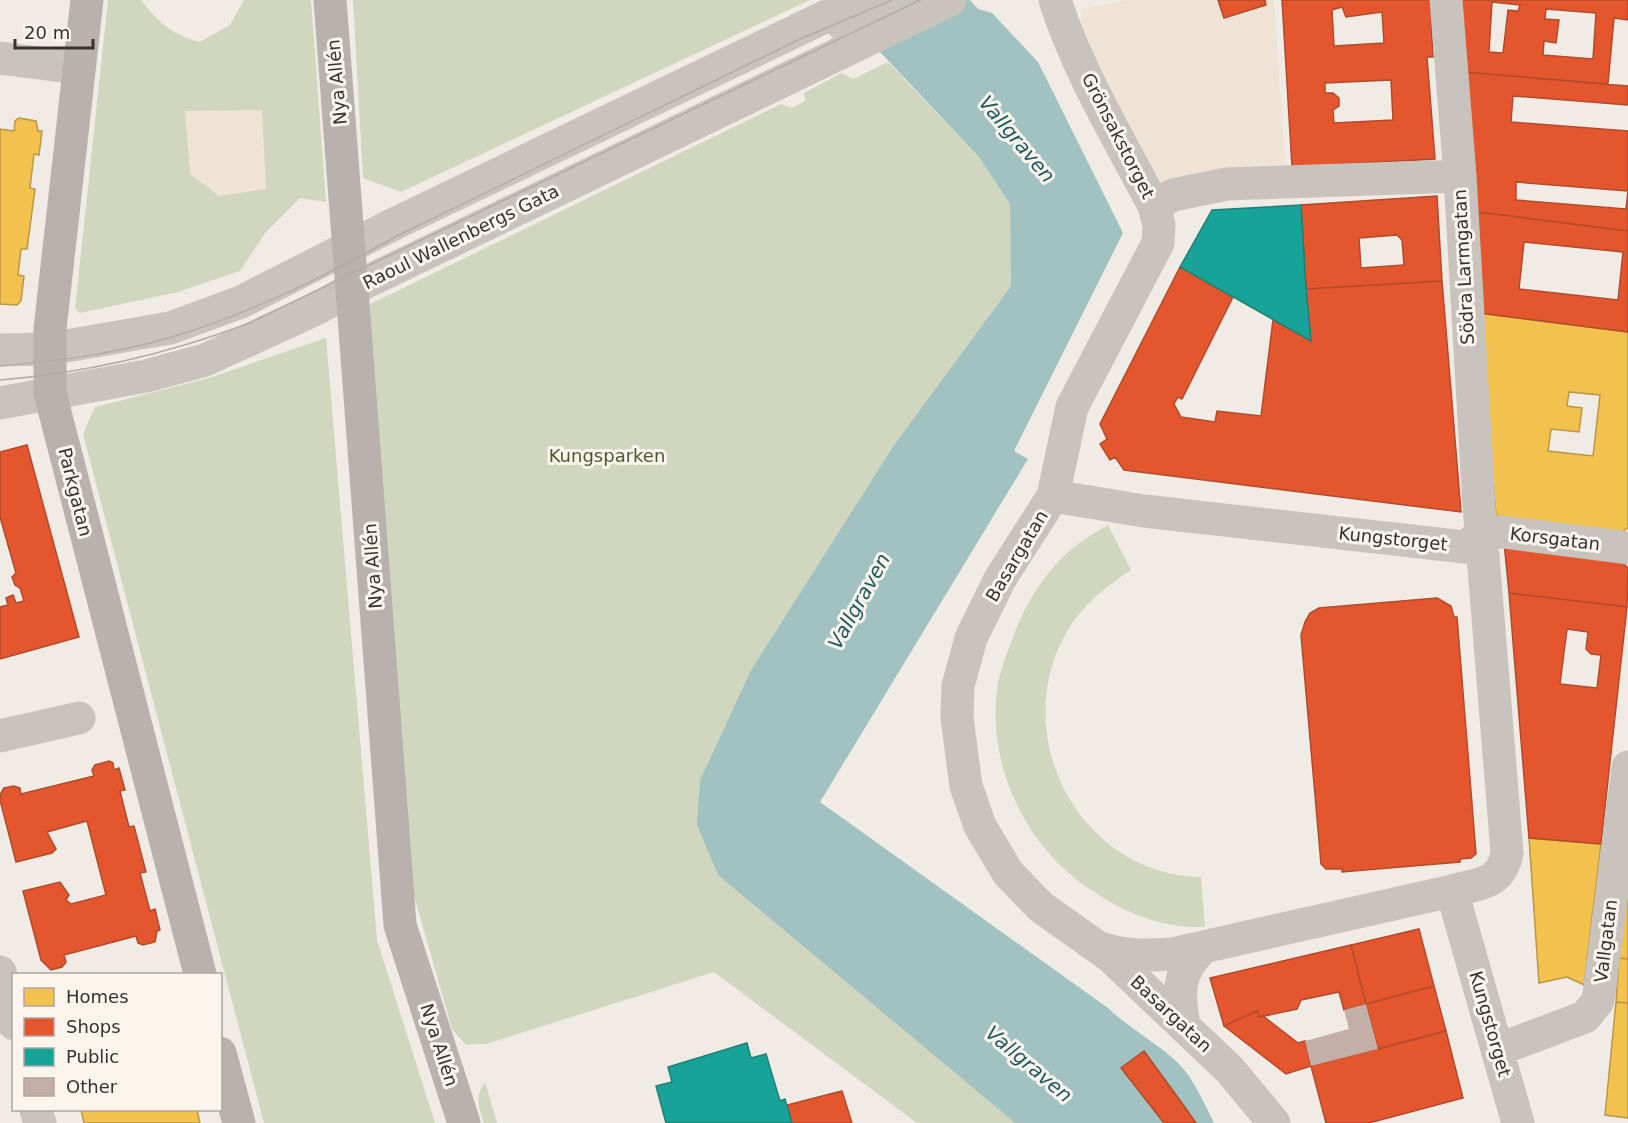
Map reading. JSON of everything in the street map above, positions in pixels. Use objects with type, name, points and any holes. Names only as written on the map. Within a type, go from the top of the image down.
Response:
[{"type":"main road","name":"Parkgatan","points":[[87,0],[50,349],[50,393],[199,973]]},
{"type":"main road","name":"Nya Allén","points":[[330,0],[400,925],[464,1123]]},
{"type":"main road","points":[[222,1060],[239,1123]]},
{"type":"street","points":[[0,350],[50,349],[170,328],[241,302],[350,248],[849,23],[892,0]]},
{"type":"street","points":[[849,23],[920,0]]},
{"type":"street","points":[[849,23],[950,0]]},
{"type":"street","name":"Grönsakstorget","points":[[1055,0],[1091,87],[1154,206],[1173,195],[1227,184],[1460,176]]},
{"type":"street","name":"Södra Larmgatan","points":[[1446,0],[1460,176],[1482,534]]},
{"type":"street","name":"Raoul Wallenbergs Gata","points":[[0,403],[146,376],[205,360],[316,309],[849,23]]},
{"type":"street","points":[[0,58],[79,68]]},
{"type":"street","name":"Basargatan","points":[[1154,206],[1159,225],[1158,243],[1072,407],[1053,496],[1000,579],[970,638],[958,686],[957,718],[966,786],[980,826],[1008,873],[1041,907],[1100,948],[1184,1026],[1245,1085],[1274,1123]]},
{"type":"street","name":"Kungstorget","points":[[1053,496],[1144,512],[1465,547],[1482,534]]},
{"type":"street","name":"Korsgatan","points":[[1482,534],[1503,532],[1628,548]]},
{"type":"street","points":[[1100,948],[1119,954],[1148,956],[1204,947],[1452,891],[1497,878],[1504,869],[1507,853],[1482,534]]},
{"type":"street","points":[[0,736],[79,717]]},
{"type":"street","name":"Vallgatan","points":[[1497,1050],[1584,1017],[1598,1001],[1628,767]]},
{"type":"street","name":"Kungstorget","points":[[1452,891],[1518,1123]]},
{"type":"street","points":[[1184,1026],[1180,991],[1183,974],[1190,960],[1204,947]]},
{"type":"street","points":[[0,972],[12,1017]]},
{"type":"green space","points":[[108,0],[141,0],[166,27],[181,36],[200,42],[230,25],[244,0],[311,0],[326,202],[300,198],[265,233],[240,271],[178,292],[80,313],[75,309]]},
{"type":"green space","points":[[353,0],[810,0],[401,192],[363,178]]},
{"type":"green space","name":"Kungsparken","points":[[888,62],[979,157],[1010,204],[1011,286],[894,445],[751,670],[700,780],[718,875],[1015,1123],[917,1123],[714,972],[486,1044],[466,1045],[452,1029],[409,878],[356,311],[781,104],[791,108],[805,101],[804,93],[841,73],[853,79]]},
{"type":"green space","points":[[326,338],[377,940],[435,1123],[264,1123],[83,434],[95,407],[209,378]]},
{"type":"green space","points":[[1108,525],[1131,570],[1093,599],[1064,637],[1049,677],[1045,718],[1052,758],[1067,795],[1091,827],[1122,853],[1159,870],[1201,877],[1205,927],[1175,925],[1133,913],[1107,900],[1070,875],[1050,854],[1017,805],[1006,778],[999,749],[996,720],[998,683],[1024,612],[1037,588],[1063,557]]},
{"type":"green space","points":[[485,1083],[497,1123],[484,1123],[480,1112],[479,1093]]},
{"type":"shaded area","points":[[1128,0],[1274,0],[1286,179],[1155,188],[1085,46],[1081,9]]},
{"type":"shaded area","points":[[262,110],[266,189],[219,196],[190,174],[185,111]]},
{"type":"water","name":"Vallgraven","points":[[831,0],[970,0],[978,9],[992,13],[1038,62],[1123,233],[1014,451],[1028,459],[820,802],[1170,1055],[1189,1076],[1214,1123],[1015,1123],[718,875],[697,825],[700,780],[751,670],[894,445],[1011,286],[1010,204],[979,157]]},
{"type":"building: Homes","points":[[19,118],[36,121],[38,131],[42,131],[39,155],[34,154],[30,188],[35,189],[27,249],[21,249],[18,275],[24,276],[21,301],[17,305],[0,304],[0,129],[14,131],[15,121]]},
{"type":"building: Homes","points":[[1479,313],[1628,332],[1628,528],[1619,533],[1496,516]],"holes":[[[1569,392],[1600,395],[1593,456],[1548,451],[1551,429],[1579,432],[1582,408],[1567,406]]]},
{"type":"building: Homes","points":[[1529,838],[1601,844],[1584,985],[1567,977],[1539,983]]},
{"type":"building: Homes","points":[[1628,883],[1628,959],[1619,958]]},
{"type":"building: Homes","points":[[1619,958],[1628,959],[1628,1003],[1616,1002]]},
{"type":"building: Homes","points":[[1616,1002],[1628,1003],[1628,1118],[1605,1115]]},
{"type":"building: Homes","points":[[81,1111],[197,1111],[200,1123],[84,1123]]},
{"type":"building: Shops","points":[[1218,0],[1265,0],[1266,5],[1224,18]]},
{"type":"building: Shops","points":[[1282,0],[1430,0],[1433,57],[1427,57],[1435,159],[1292,167]],"holes":[[[1342,7],[1346,17],[1382,12],[1384,43],[1334,46],[1332,10]],[[1391,80],[1393,120],[1334,123],[1333,110],[1339,106],[1339,98],[1333,93],[1325,93],[1325,83]]]},
{"type":"building: Shops","points":[[1454,0],[1628,0],[1628,20],[1614,18],[1608,84],[1463,72]],"holes":[[[1492,2],[1520,5],[1518,11],[1508,10],[1503,53],[1489,52]],[[1546,9],[1596,13],[1593,59],[1543,55],[1544,41],[1556,43],[1559,20],[1545,19]]]},
{"type":"building: Shops","points":[[1463,72],[1628,86],[1628,105],[1513,96],[1511,122],[1628,131],[1628,191],[1628,231],[1470,211]],"holes":[[[1516,182],[1628,191],[1626,209],[1516,200]]]},
{"type":"building: Shops","points":[[1437,196],[1442,281],[1306,289],[1301,205]],"holes":[[[1397,235],[1402,240],[1404,265],[1361,268],[1359,238]]]},
{"type":"building: Shops","points":[[1470,211],[1628,231],[1628,332],[1479,313]],"holes":[[[1524,242],[1623,252],[1618,300],[1519,289]]]},
{"type":"building: Shops","points":[[1180,267],[1233,297],[1182,399],[1178,397],[1174,404],[1181,417],[1215,422],[1217,411],[1261,416],[1273,320],[1311,341],[1306,289],[1442,281],[1461,512],[1124,470],[1115,457],[1110,460],[1100,444],[1107,439],[1100,424]]},
{"type":"building: Shops","points":[[27,445],[79,637],[0,659],[0,607],[8,605],[6,598],[13,595],[16,603],[24,601],[20,588],[15,585],[12,577],[16,573],[0,517],[0,452]]},
{"type":"building: Shops","points":[[1504,542],[1619,559],[1628,568],[1627,607],[1509,593]]},
{"type":"building: Shops","points":[[1509,593],[1627,607],[1601,844],[1529,838]],"holes":[[[1567,629],[1588,632],[1586,649],[1591,654],[1601,655],[1597,688],[1560,684]]]},
{"type":"building: Shops","points":[[1437,598],[1451,606],[1454,617],[1457,617],[1476,854],[1471,858],[1460,859],[1460,862],[1342,872],[1342,869],[1326,869],[1321,864],[1301,635],[1305,622],[1310,613],[1319,608]]},
{"type":"building: Shops","points":[[109,761],[113,763],[114,770],[119,768],[125,790],[120,791],[129,827],[134,826],[146,872],[140,873],[150,911],[155,909],[160,930],[157,931],[155,942],[143,945],[138,943],[136,936],[64,955],[66,962],[62,967],[51,970],[41,960],[23,891],[60,882],[69,895],[66,900],[71,904],[106,895],[87,821],[47,832],[56,849],[52,853],[16,862],[0,800],[1,793],[4,788],[14,786],[20,788],[21,794],[94,776],[92,770],[95,765]]},
{"type":"building: Shops","points":[[1419,929],[1434,986],[1366,1004],[1351,945]]},
{"type":"building: Shops","points":[[1351,945],[1366,1004],[1344,1010],[1339,992],[1301,1000],[1297,1009],[1260,1017],[1257,1011],[1224,1026],[1210,978]]},
{"type":"building: Shops","points":[[1434,986],[1446,1031],[1378,1049],[1366,1004]]},
{"type":"building: Shops","points":[[1257,1011],[1260,1017],[1263,1016],[1298,1043],[1305,1041],[1311,1066],[1286,1074],[1224,1026]]},
{"type":"building: Shops","points":[[1446,1031],[1463,1098],[1369,1123],[1326,1123],[1311,1066]]},
{"type":"building: Shops","points":[[1144,1051],[1196,1123],[1164,1123],[1121,1068]]},
{"type":"building: Shops","points":[[842,1091],[852,1123],[792,1123],[787,1105]]},
{"type":"building: Public","points":[[1301,205],[1311,341],[1180,267],[1212,210]]},
{"type":"building: Public","points":[[747,1043],[751,1058],[766,1054],[780,1101],[785,1099],[792,1123],[666,1123],[656,1086],[672,1082],[668,1067]]},
{"type":"building: Other","points":[[1366,1004],[1378,1049],[1311,1066],[1305,1041],[1349,1029],[1344,1010]]},
{"type":"tram line","points":[[0,366],[79,357],[138,346],[189,332],[251,309],[311,282],[397,236],[798,40],[892,0]]},
{"type":"tram line","points":[[0,380],[63,373],[125,361],[217,335],[247,324],[920,0]]}]
